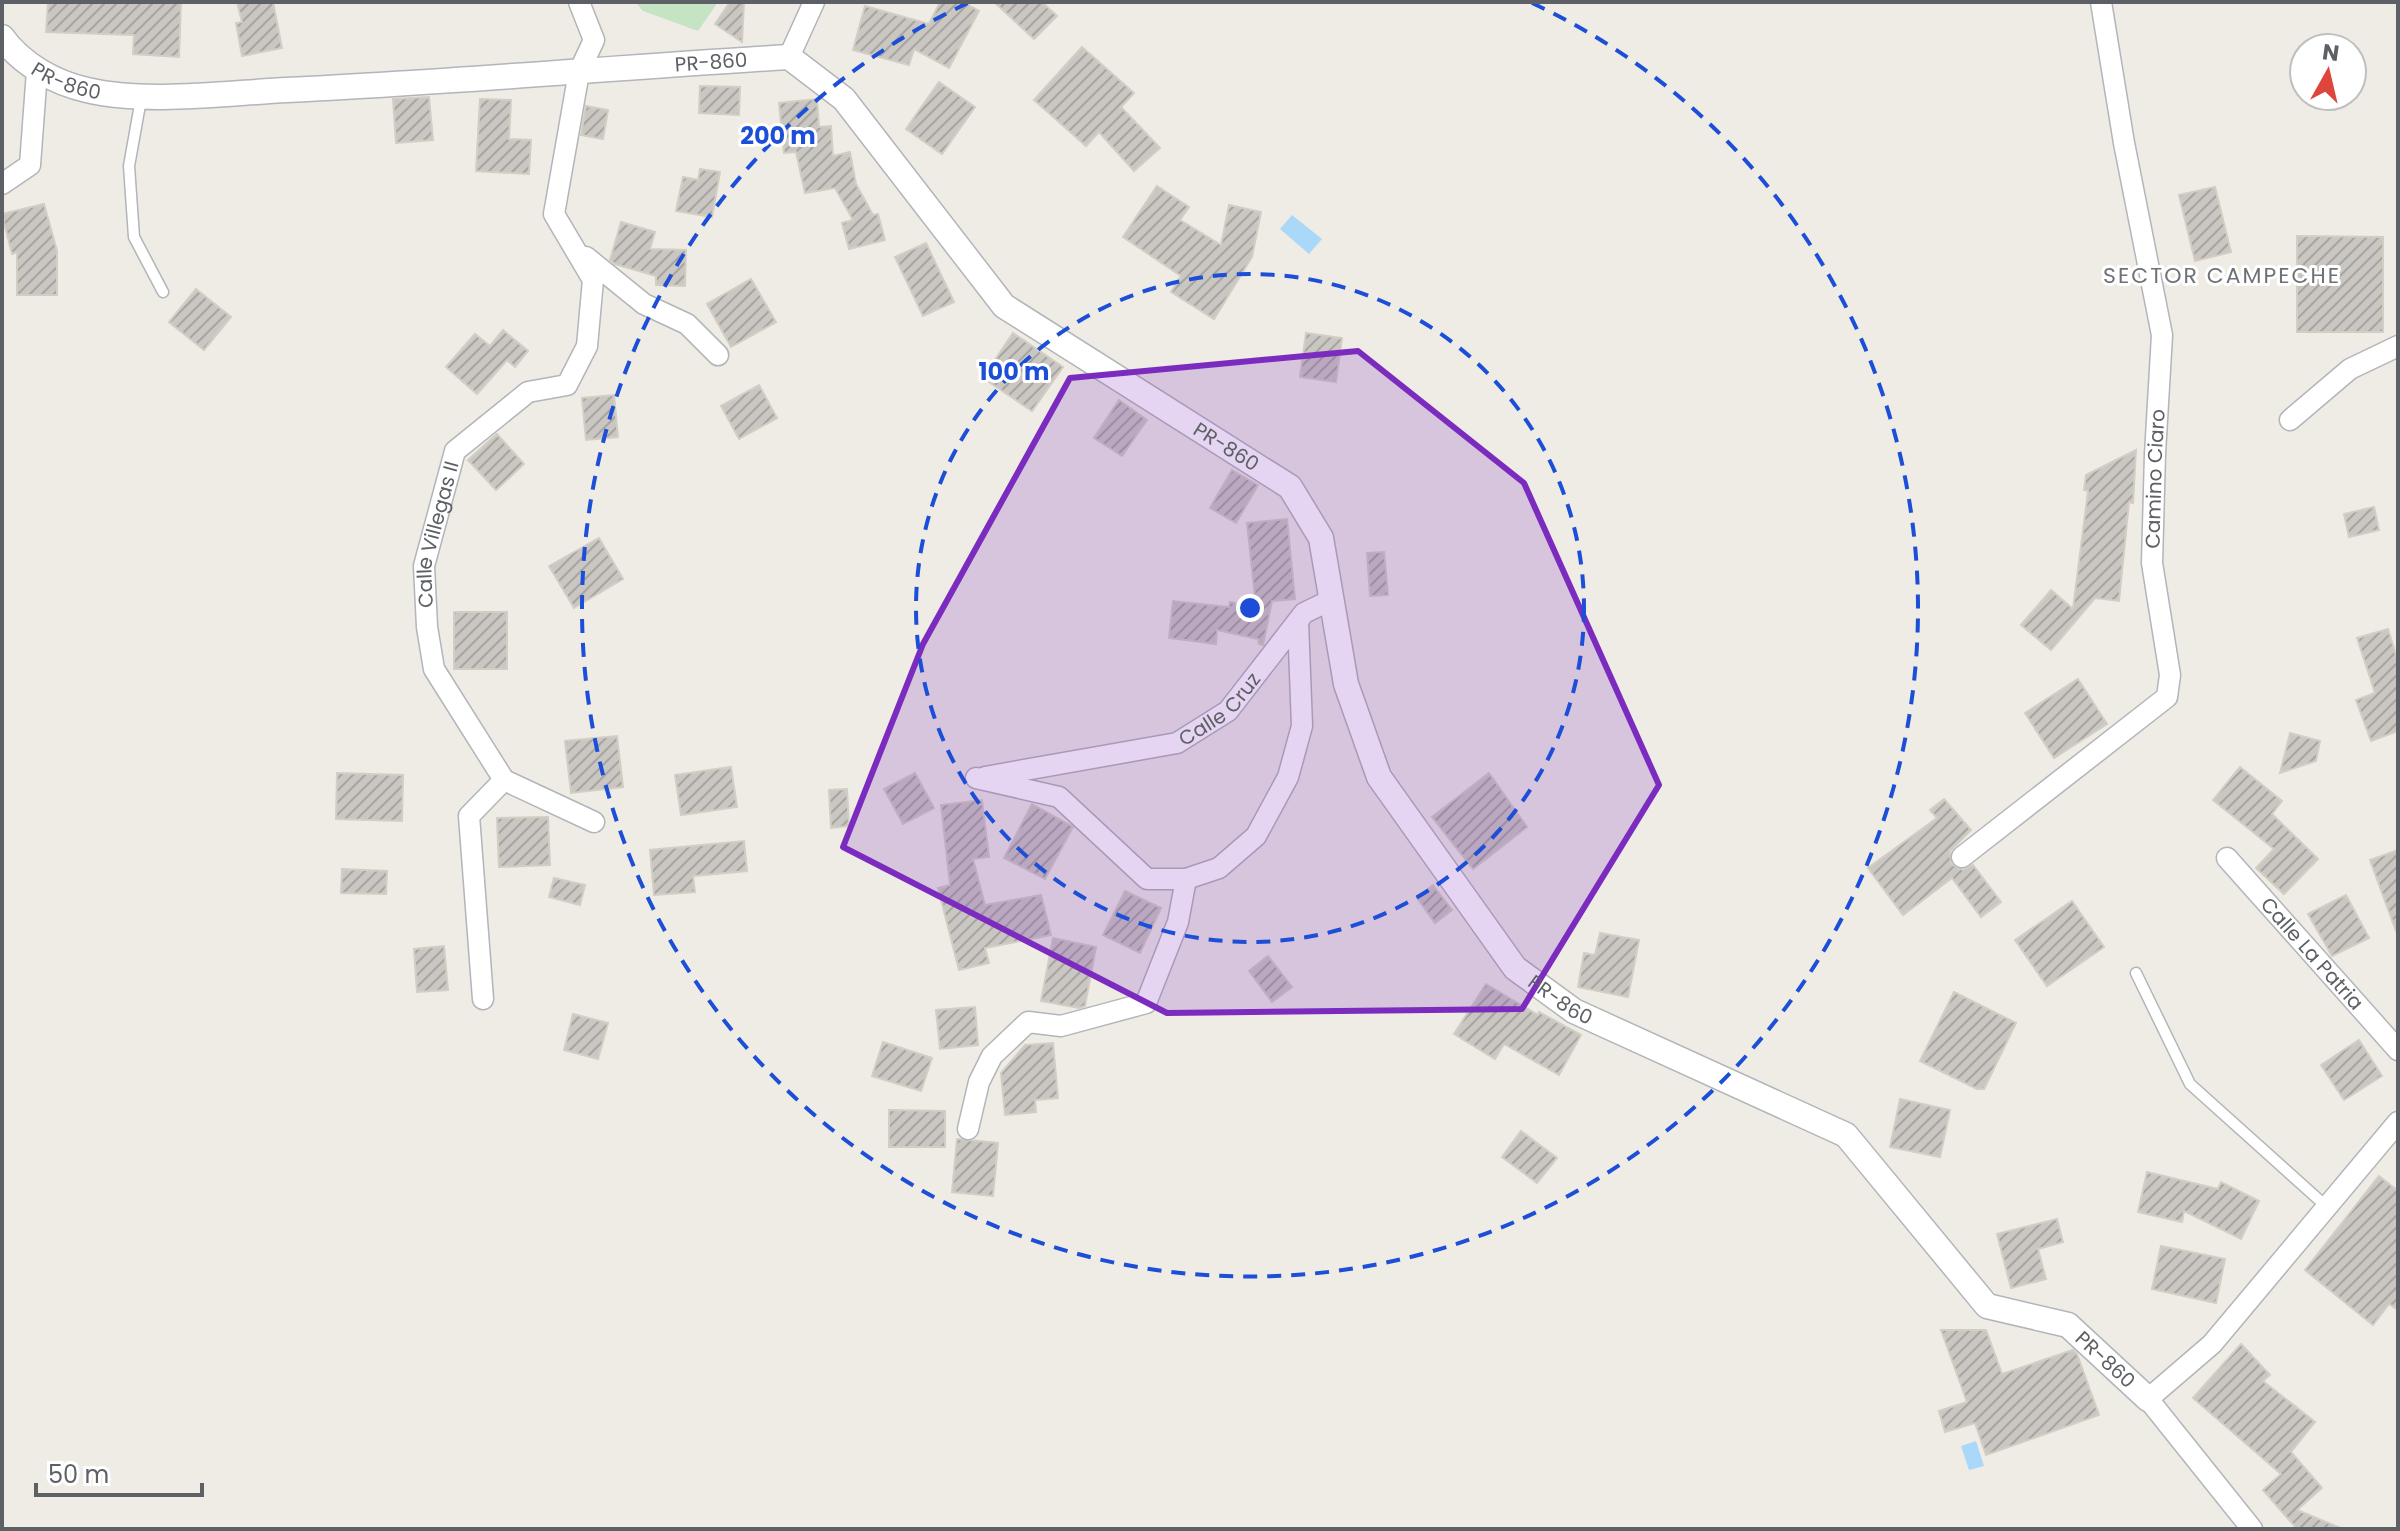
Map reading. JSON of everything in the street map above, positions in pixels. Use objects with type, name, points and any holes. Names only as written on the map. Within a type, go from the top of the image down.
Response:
[{"type":"street","name":"Calle Villegas II","points":[[504,780],[434,669],[427,627],[424,566],[455,451],[528,392],[567,385],[587,346],[593,280],[554,214],[579,72],[594,40],[579,2]]},
{"type":"street","points":[[789,57],[814,2]]},
{"type":"street","name":"Camino Ciaro","points":[[1962,857],[2167,697],[2170,675],[2152,563],[2162,335],[2124,143],[2101,2]]},
{"type":"street","name":"PR-860","points":[[4,49],[37,71],[87,90],[141,97],[400,84],[789,57],[844,99],[1004,306],[1290,487],[1321,538],[1346,684],[1379,777],[1515,968],[1574,1011],[1846,1135],[1987,1306],[2068,1325],[2148,1399]]},
{"type":"street","points":[[2,184],[30,165],[37,71]]},
{"type":"street","points":[[572,243],[644,304],[687,324],[718,355]]},
{"type":"street","points":[[2290,420],[2350,369],[2398,346]]},
{"type":"street","name":"Calle Cruz","points":[[1186,879],[1147,879],[1059,797],[976,778],[1177,743],[1228,711],[1304,613],[1333,599]]},
{"type":"street","points":[[968,1129],[979,1082],[992,1056],[1028,1022],[1061,1026],[1146,1003],[1178,922],[1186,879],[1219,868],[1256,836],[1288,777],[1302,726],[1298,621]]},
{"type":"street","points":[[483,999],[469,816],[504,780],[594,822]]},
{"type":"street","name":"Calle La Patria","points":[[2227,858],[2398,1050]]},
{"type":"street","points":[[2252,1529],[2148,1399],[2212,1344],[2398,1122]]},
{"type":"lane","points":[[141,97],[129,166],[134,237],[163,292]]},
{"type":"lane","points":[[2136,973],[2190,1084],[2327,1207]]},
{"type":"highlighted area","points":[[1358,351],[1524,483],[1659,785],[1522,1009],[1167,1013],[843,847],[923,644],[1070,378]]},
{"type":"green space","points":[[635,2],[718,2],[698,31],[643,11]]},
{"type":"water","points":[[1292,215],[1322,239],[1309,254],[1280,229]]},
{"type":"water","points":[[1976,1441],[1984,1466],[1969,1470],[1961,1446]]},
{"type":"building","points":[[48,2],[181,2],[179,57],[133,54],[134,35],[46,32]]},
{"type":"building","points":[[237,2],[273,2],[282,48],[242,56],[236,23],[242,22]]},
{"type":"building","points":[[730,2],[744,2],[742,42],[715,24]]},
{"type":"building","points":[[940,2],[963,2],[979,11],[949,68],[914,49],[909,65],[853,50],[865,6],[929,24]]},
{"type":"building","points":[[994,2],[1042,2],[1057,16],[1034,39]]},
{"type":"building","points":[[1082,47],[1134,93],[1121,107],[1160,148],[1134,171],[1099,132],[1086,146],[1034,100]]},
{"type":"building","points":[[939,82],[975,107],[942,154],[906,129]]},
{"type":"building","points":[[700,86],[740,87],[739,115],[699,113]]},
{"type":"building","points":[[429,97],[433,140],[396,143],[393,99]]},
{"type":"building","points":[[480,99],[511,100],[509,139],[531,140],[529,174],[476,171]]},
{"type":"building","points":[[817,99],[819,127],[831,126],[833,156],[850,152],[856,184],[873,215],[878,214],[885,240],[849,249],[842,223],[853,220],[835,188],[805,193],[796,152],[784,153],[779,103]]},
{"type":"building","points":[[586,106],[608,110],[603,139],[581,135]]},
{"type":"building","points":[[700,169],[720,172],[712,217],[676,211],[683,177],[698,180]]},
{"type":"building","points":[[1157,186],[1189,207],[1180,220],[1221,245],[1229,205],[1261,212],[1252,257],[1214,319],[1171,292],[1181,276],[1123,237]]},
{"type":"building","points":[[2215,187],[2231,252],[2195,261],[2179,195]]},
{"type":"building","points":[[44,204],[57,251],[57,295],[17,295],[17,252],[12,254],[2,214]]},
{"type":"building","points":[[621,222],[655,232],[650,249],[686,250],[685,286],[656,285],[656,276],[610,260]]},
{"type":"building","points":[[2297,236],[2383,237],[2383,332],[2297,332]]},
{"type":"building","points":[[926,243],[954,302],[923,316],[895,257]]},
{"type":"building","points":[[751,279],[776,322],[731,347],[707,304]]},
{"type":"building","points":[[196,289],[231,317],[204,350],[169,322]]},
{"type":"building","points":[[503,330],[528,351],[515,367],[507,360],[477,394],[446,367],[475,334],[490,346]]},
{"type":"building","points":[[1013,333],[1063,367],[1032,411],[983,378]]},
{"type":"building","points":[[1306,333],[1342,338],[1336,382],[1300,377]]},
{"type":"building","points":[[759,385],[777,418],[739,439],[721,406]]},
{"type":"building","points":[[614,395],[618,437],[586,440],[582,398]]},
{"type":"building","points":[[1119,400],[1147,420],[1122,456],[1094,438]]},
{"type":"building","points":[[497,434],[524,464],[496,490],[468,460]]},
{"type":"building","points":[[2136,450],[2133,503],[2129,502],[2119,601],[2095,598],[2051,650],[2021,625],[2051,590],[2073,609],[2088,491],[2084,490],[2086,475]]},
{"type":"building","points":[[1232,470],[1258,485],[1236,523],[1210,508]]},
{"type":"building","points":[[2374,507],[2379,530],[2349,537],[2344,514]]},
{"type":"building","points":[[1287,519],[1295,599],[1272,601],[1263,645],[1259,644],[1258,639],[1217,630],[1216,644],[1169,638],[1173,601],[1229,607],[1230,602],[1256,607],[1247,523]]},
{"type":"building","points":[[599,538],[623,579],[574,608],[549,566]]},
{"type":"building","points":[[1384,552],[1388,595],[1370,596],[1367,553]]},
{"type":"building","points":[[454,612],[507,612],[507,669],[454,669]]},
{"type":"building","points":[[2388,629],[2398,662],[2398,731],[2371,741],[2356,700],[2375,693],[2357,638]]},
{"type":"building","points":[[2078,679],[2107,724],[2054,758],[2025,713]]},
{"type":"building","points":[[2290,733],[2320,741],[2316,761],[2280,773]]},
{"type":"building","points":[[617,736],[623,787],[571,793],[565,741]]},
{"type":"building","points":[[731,767],[737,807],[681,815],[675,775]]},
{"type":"building","points":[[2240,767],[2282,801],[2272,814],[2318,859],[2284,894],[2256,868],[2274,849],[2213,800]]},
{"type":"building","points":[[337,773],[403,775],[402,821],[336,819]]},
{"type":"building","points":[[915,773],[934,808],[903,824],[884,789]]},
{"type":"building","points":[[1489,773],[1527,827],[1473,869],[1432,817]]},
{"type":"building","points":[[847,789],[849,826],[831,828],[829,790]]},
{"type":"building","points":[[1944,799],[1971,830],[1950,851],[1951,864],[1963,870],[1973,865],[2001,902],[1981,917],[1952,878],[1903,915],[1868,868],[1937,818],[1930,810]]},
{"type":"building","points":[[982,800],[989,857],[973,859],[985,905],[1041,895],[1051,935],[985,948],[989,963],[959,970],[938,888],[950,885],[941,805]]},
{"type":"building","points":[[1032,804],[1073,827],[1045,879],[1004,858]]},
{"type":"building","points":[[548,817],[550,865],[499,867],[497,818]]},
{"type":"building","points":[[744,841],[747,871],[693,876],[695,892],[654,895],[650,850]]},
{"type":"building","points":[[2398,850],[2398,930],[2396,931],[2370,860]]},
{"type":"building","points":[[342,869],[387,871],[386,894],[341,893]]},
{"type":"building","points":[[554,878],[585,885],[580,905],[549,897]]},
{"type":"building","points":[[1433,885],[1452,910],[1435,923],[1417,898]]},
{"type":"building","points":[[1125,891],[1161,908],[1140,953],[1103,935]]},
{"type":"building","points":[[2346,895],[2369,938],[2332,956],[2308,914]]},
{"type":"building","points":[[2072,901],[2104,947],[2047,986],[2015,940]]},
{"type":"building","points":[[1600,933],[1639,940],[1628,997],[1578,987],[1584,953],[1595,955]]},
{"type":"building","points":[[1053,938],[1096,947],[1085,1006],[1079,1008],[1041,1001]]},
{"type":"building","points":[[444,946],[448,990],[417,992],[414,949]]},
{"type":"building","points":[[1268,956],[1292,987],[1272,1002],[1249,971]]},
{"type":"building","points":[[1486,984],[1538,1015],[1539,1012],[1581,1035],[1559,1075],[1504,1044],[1495,1059],[1454,1034]]},
{"type":"building","points":[[1954,992],[2016,1023],[1984,1089],[1977,1089],[1920,1061]]},
{"type":"building","points":[[975,1007],[978,1045],[940,1049],[936,1010]]},
{"type":"building","points":[[573,1014],[608,1023],[598,1059],[564,1050]]},
{"type":"building","points":[[2359,1040],[2382,1076],[2344,1100],[2321,1065]]},
{"type":"building","points":[[883,1042],[932,1058],[921,1091],[872,1076]]},
{"type":"building","points":[[1053,1043],[1058,1098],[1035,1100],[1036,1112],[1005,1115],[1001,1073],[1025,1045]]},
{"type":"building","points":[[1900,1099],[1950,1110],[1940,1157],[1890,1147]]},
{"type":"building","points":[[889,1110],[945,1111],[945,1147],[889,1147]]},
{"type":"building","points":[[1521,1131],[1557,1158],[1537,1183],[1502,1157]]},
{"type":"building","points":[[957,1139],[998,1143],[993,1196],[952,1192]]},
{"type":"building","points":[[2147,1172],[2218,1189],[2221,1182],[2259,1201],[2241,1239],[2184,1211],[2182,1222],[2138,1212]]},
{"type":"building","points":[[2379,1176],[2398,1191],[2398,1310],[2389,1304],[2373,1325],[2305,1270]]},
{"type":"building","points":[[2057,1219],[2063,1242],[2038,1249],[2046,1279],[2011,1288],[1997,1234]]},
{"type":"building","points":[[2161,1246],[2225,1259],[2216,1303],[2152,1289]]},
{"type":"building","points":[[1941,1330],[1986,1330],[2002,1374],[2073,1350],[2099,1415],[1986,1455],[1975,1423],[1945,1432],[1939,1411],[1967,1402]]},
{"type":"building","points":[[2241,1344],[2270,1375],[2263,1381],[2315,1422],[2291,1452],[2322,1488],[2297,1510],[2343,1529],[2297,1529],[2263,1490],[2281,1474],[2193,1398]]},
{"type":"district","name":"SECTOR CAMPECHE","points":[[2222,275]]}]
